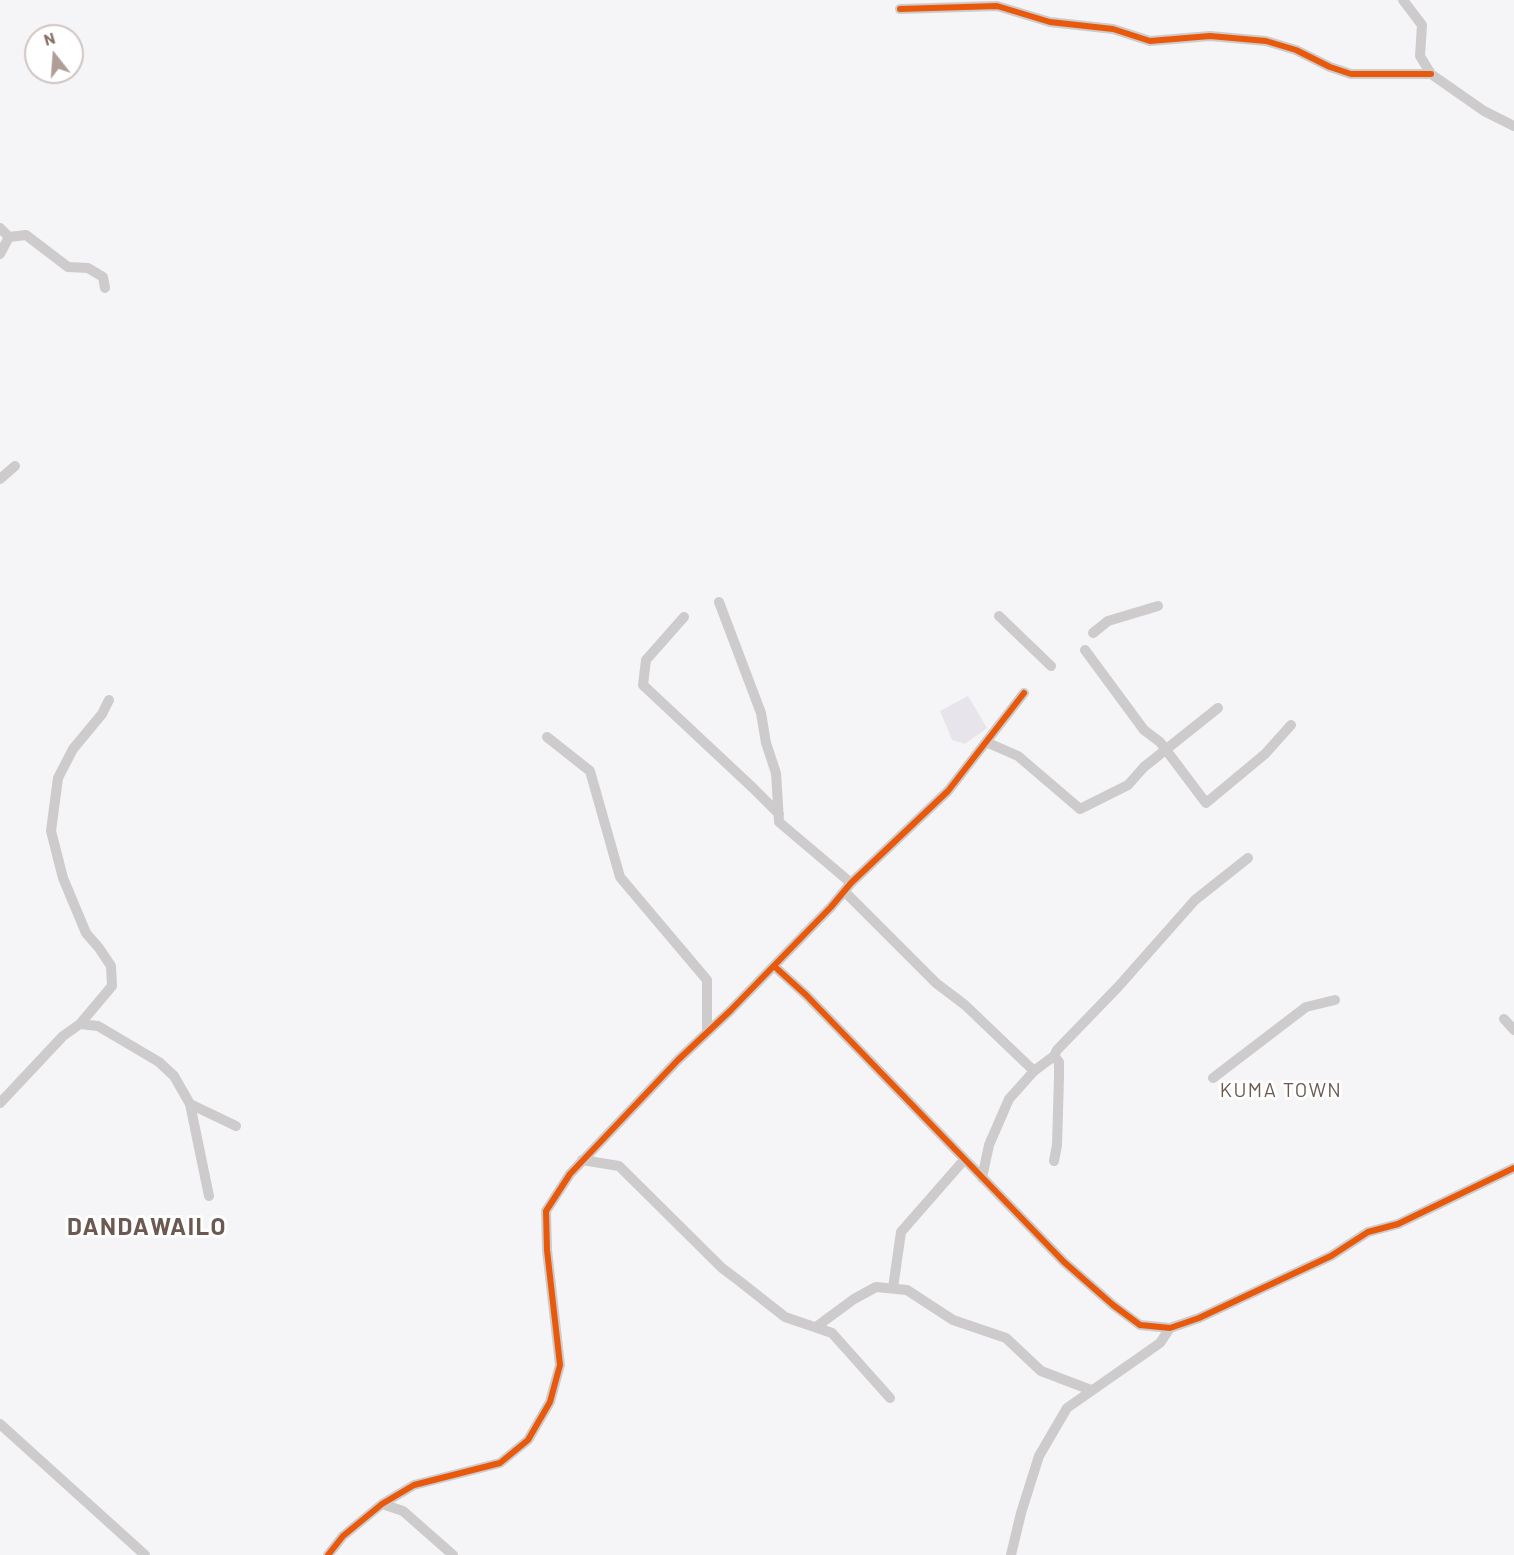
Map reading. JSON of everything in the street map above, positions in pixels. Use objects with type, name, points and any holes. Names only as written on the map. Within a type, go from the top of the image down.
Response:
[{"type":"street","points":[[1402,0],[1422,25],[1420,56],[1431,74],[1484,111],[1514,126]]},
{"type":"street","points":[[900,9],[997,6],[1050,22],[1113,29],[1150,41],[1210,36],[1266,41],[1296,50],[1330,67],[1352,74],[1431,74]]},
{"type":"street","points":[[0,228],[9,237]]},
{"type":"street","points":[[9,237],[26,235],[68,267],[88,268],[103,277],[105,288]]},
{"type":"street","points":[[0,254],[9,237]]},
{"type":"street","points":[[0,479],[15,466]]},
{"type":"street","points":[[719,602],[761,713],[766,743],[776,772],[779,822],[848,887],[936,983],[964,1005],[1034,1071]]},
{"type":"street","points":[[1093,633],[1108,621],[1158,606]]},
{"type":"street","points":[[999,616],[1051,666]]},
{"type":"street","points":[[684,617],[646,660],[643,685],[778,814]]},
{"type":"street","points":[[1085,650],[1144,730],[1160,742],[1206,803],[1265,754],[1291,725]]},
{"type":"street","points":[[328,1555],[343,1536],[382,1504],[414,1485],[500,1463],[528,1440],[550,1402],[560,1365],[547,1250],[546,1211],[570,1174],[831,908],[848,887],[948,791],[1024,693]]},
{"type":"street","points":[[0,1103],[63,1036],[80,1024],[112,986],[111,966],[86,933],[63,878],[51,831],[58,778],[73,749],[102,714],[109,700]]},
{"type":"street","points":[[986,742],[1018,756],[1080,809],[1128,785],[1165,749],[1218,708]]},
{"type":"street","points":[[547,736],[590,771],[620,877],[707,980],[707,1033]]},
{"type":"street","points":[[982,1178],[989,1145],[1009,1099],[1034,1071],[1054,1056],[1195,900],[1248,858]]},
{"type":"street","points":[[774,966],[813,1003],[1064,1262],[1113,1305],[1140,1325],[1170,1328],[1200,1318],[1331,1256],[1368,1232],[1398,1224],[1514,1168]]},
{"type":"street","points":[[1213,1078],[1306,1007],[1335,1000]]},
{"type":"street","points":[[1504,1019],[1514,1030]]},
{"type":"street","points":[[80,1024],[98,1026],[159,1062],[174,1076],[190,1104],[209,1196]]},
{"type":"street","points":[[1054,1056],[1059,1062],[1057,1145],[1054,1161]]},
{"type":"street","points":[[190,1104],[236,1126]]},
{"type":"street","points":[[582,1160],[619,1166],[722,1268],[785,1317],[832,1333],[890,1398]]},
{"type":"street","points":[[893,1288],[901,1233],[964,1160]]},
{"type":"street","points":[[816,1327],[854,1299],[876,1287],[908,1290],[953,1320],[1006,1338],[1041,1371],[1091,1390]]},
{"type":"street","points":[[1011,1555],[1021,1513],[1039,1456],[1067,1408],[1160,1343],[1170,1328]]},
{"type":"street","points":[[0,1424],[145,1555]]},
{"type":"street","points":[[382,1504],[403,1511],[453,1555]]},
{"type":"shaded area","points":[[968,696],[987,728],[965,744],[952,740],[940,711]]},
{"type":"cycle path","points":[[900,9],[997,6],[1050,22],[1113,29],[1150,41],[1210,36],[1266,41],[1296,50],[1330,67],[1351,74],[1431,74]]},
{"type":"cycle path","points":[[328,1555],[343,1536],[382,1504],[414,1485],[500,1463],[528,1440],[550,1402],[560,1365],[547,1250],[546,1211],[570,1174],[678,1060],[730,1011],[831,907],[851,883],[948,791],[1024,693]]},
{"type":"cycle path","points":[[774,966],[806,995],[1064,1262],[1113,1305],[1140,1325],[1170,1328],[1199,1318],[1331,1256],[1368,1232],[1398,1224],[1514,1168]]},
{"type":"district","name":"KUMA TOWN","points":[[1281,1090]]},
{"type":"district","name":"DANDAWAILO","points":[[147,1227]]}]
